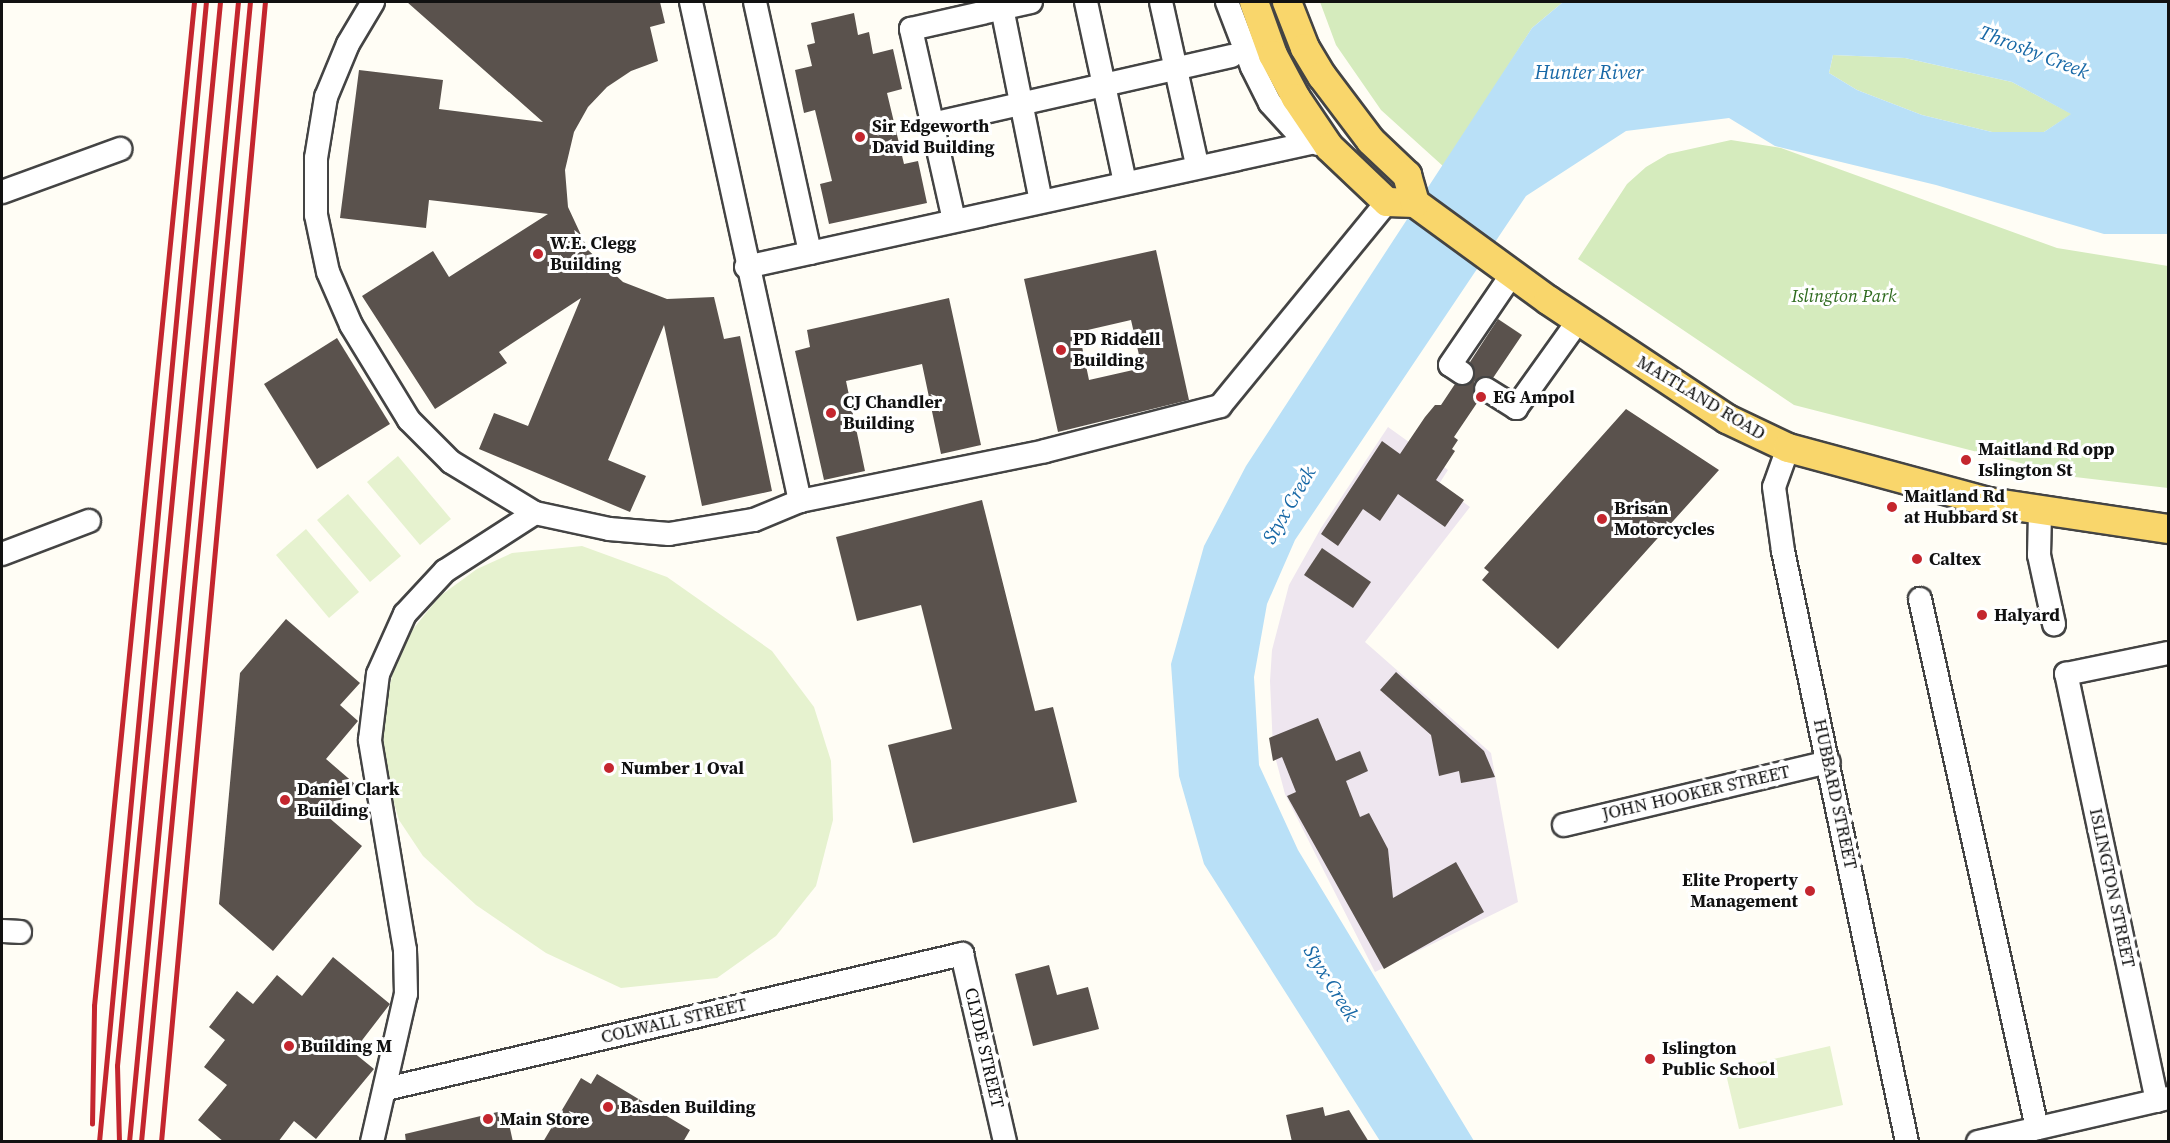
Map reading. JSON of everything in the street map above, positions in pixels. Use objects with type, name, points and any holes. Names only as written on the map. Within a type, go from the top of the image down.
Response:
[{"type":"main road","name":"MAITLAND ROAD","points":[[1254,2],[1280,70],[1320,145],[1401,202],[1487,256],[1578,321],[1726,418],[1788,448],[2040,512],[2169,529]]},
{"type":"main road","points":[[1287,2],[1305,48],[1322,76],[1371,141],[1407,175],[1401,202]]},
{"type":"street","points":[[373,2],[348,44],[326,97],[316,158],[316,216],[328,272],[372,365],[409,420],[451,462],[535,513],[609,529],[669,534],[754,520],[800,501],[1045,451],[1220,406],[1401,202]]},
{"type":"street","points":[[691,2],[746,267],[800,501]]},
{"type":"street","points":[[755,2],[810,253]]},
{"type":"street","points":[[954,220],[912,29],[1031,2]]},
{"type":"street","points":[[1086,2],[1125,182]]},
{"type":"street","points":[[1161,2],[1197,165]]},
{"type":"street","name":"MAITLAND ROAD","points":[[1227,2],[1252,68],[1270,103],[1292,128],[1320,145]]},
{"type":"street","points":[[1002,8],[1041,201]]},
{"type":"street","points":[[932,124],[1230,56]]},
{"type":"street","points":[[746,267],[1197,165],[1320,145]]},
{"type":"street","points":[[2,192],[120,149]]},
{"type":"street","points":[[1462,373],[1450,365],[1512,274]]},
{"type":"street","points":[[1486,389],[1515,408],[1578,321]]},
{"type":"street","name":"HUBBARD STREET","points":[[1788,448],[1774,487],[1777,510],[1907,1142]]},
{"type":"street","points":[[2040,512],[2039,555],[2054,624]]},
{"type":"street","points":[[375,1139],[406,983],[405,950],[370,740],[378,674],[405,614],[445,572],[535,513]]},
{"type":"street","points":[[2,554],[89,521]]},
{"type":"street","points":[[1920,599],[2037,1128]]},
{"type":"street","name":"ISLINGTON STREET","points":[[2163,1100],[2066,675],[2169,653]]},
{"type":"street","name":"JOHN HOOKER STREET","points":[[1564,825],[1829,762]]},
{"type":"street","name":"COLWALL STREET","points":[[386,1089],[962,954]]},
{"type":"street","name":"CLYDE STREET","points":[[962,954],[1005,1142]]},
{"type":"street","points":[[1978,1142],[2163,1100]]},
{"type":"shaded area","points":[[1388,427],[1448,470],[1439,484],[1470,507],[1365,642],[1491,753],[1518,902],[1375,972],[1285,794],[1273,749],[1270,681],[1272,650],[1289,585],[1321,528]]},
{"type":"green space","points":[[1320,2],[1563,2],[1532,28],[1444,167],[1381,110],[1336,45]]},
{"type":"green space","points":[[1833,55],[1905,58],[2012,82],[2072,114],[2044,132],[1992,132],[1922,115],[1857,90],[1829,73]]},
{"type":"green space","name":"Islington Park","points":[[1731,140],[1781,148],[2057,248],[2168,266],[2168,488],[2075,477],[1794,405],[1578,259],[1627,184],[1646,167],[1668,154]]},
{"type":"green space","points":[[398,456],[451,519],[420,545],[367,482]]},
{"type":"green space","points":[[348,494],[401,556],[370,582],[317,520]]},
{"type":"green space","points":[[306,529],[359,592],[329,618],[276,555]]},
{"type":"green space","name":"Number 1 Oval","points":[[582,546],[667,577],[772,651],[814,707],[831,761],[833,820],[816,886],[776,936],[717,978],[621,988],[546,953],[476,905],[423,856],[399,820],[386,776],[382,718],[394,668],[413,629],[440,596],[477,569],[512,553]]},
{"type":"green space","points":[[1830,1046],[1843,1105],[1739,1129],[1725,1070]]},
{"type":"water","name":"Hunter River","points":[[1563,2],[2168,2],[2168,234],[2104,234],[1936,185],[1775,146],[1729,118],[1626,131],[1526,196],[1295,540],[1267,604],[1254,677],[1259,765],[1298,850],[1474,1141],[1380,1141],[1204,864],[1179,776],[1171,664],[1204,546],[1246,466],[1532,28]],"holes":[[[1833,55],[1905,58],[2012,82],[2071,114],[2044,132],[1992,132],[1922,115],[1857,90],[1829,73]]]},
{"type":"building","name":"W.E. Clegg Building","points":[[407,2],[660,2],[665,23],[650,27],[658,61],[631,71],[607,87],[588,107],[574,132],[565,170],[568,207],[588,250],[623,282],[667,299],[714,297],[724,339],[740,336],[772,491],[702,506],[664,325],[608,460],[646,476],[630,512],[479,449],[494,413],[528,426],[581,298],[499,352],[507,363],[435,409],[362,296],[433,251],[449,277],[548,214],[429,200],[426,228],[340,218],[359,70],[443,80],[439,109],[543,122]]},
{"type":"building","name":"Sir Edgeworth David Building","points":[[854,13],[858,35],[869,32],[873,54],[893,49],[902,89],[887,93],[904,164],[918,161],[927,203],[829,224],[820,184],[832,181],[815,110],[804,113],[795,70],[812,66],[807,45],[815,43],[811,23]]},
{"type":"building","name":"PD Riddell Building","points":[[1156,250],[1189,400],[1058,432],[1024,279]],"holes":[[[1131,320],[1142,368],[1089,380],[1079,332]]]},
{"type":"building","name":"CJ Chandler Building","points":[[949,298],[981,445],[941,454],[922,364],[846,381],[865,471],[824,480],[795,351],[810,347],[807,330]]},
{"type":"building","points":[[1498,319],[1522,335],[1493,378],[1480,377],[1474,382],[1474,395],[1479,400],[1454,437],[1458,440],[1452,449],[1455,451],[1436,480],[1464,500],[1445,527],[1398,494],[1380,521],[1363,509],[1338,546],[1321,534],[1382,441],[1400,454],[1425,417],[1435,405],[1441,405],[1455,384],[1462,386],[1473,381],[1475,373],[1470,362]]},
{"type":"building","points":[[337,338],[390,424],[317,469],[264,384]]},
{"type":"building","name":"Brisan Motorcycles","points":[[1626,409],[1719,470],[1558,649],[1482,580],[1489,572],[1484,568]]},
{"type":"building","points":[[982,500],[1035,711],[1053,707],[1077,802],[913,843],[888,745],[952,729],[921,605],[857,621],[836,537]]},
{"type":"building","points":[[1322,548],[1371,582],[1353,608],[1304,575]]},
{"type":"building","name":"Daniel Clark Building","points":[[286,619],[360,683],[340,705],[358,721],[326,759],[355,784],[327,816],[362,846],[273,951],[219,904],[240,673]]},
{"type":"building","points":[[1396,672],[1484,751],[1495,777],[1461,783],[1459,771],[1439,776],[1431,735],[1380,690]]},
{"type":"building","points":[[1318,718],[1336,761],[1360,751],[1368,771],[1346,781],[1360,817],[1369,813],[1388,849],[1393,898],[1456,862],[1484,912],[1384,969],[1287,796],[1296,792],[1282,757],[1273,761],[1269,738]]},
{"type":"building","name":"Building M","points":[[333,957],[390,1004],[353,1052],[374,1069],[316,1139],[294,1121],[278,1142],[224,1142],[198,1120],[227,1085],[204,1067],[225,1040],[209,1027],[237,991],[253,1004],[277,975],[302,996]]},
{"type":"building","points":[[1049,965],[1057,995],[1088,987],[1099,1029],[1033,1046],[1015,974]]},
{"type":"building","name":"Basden Building","points":[[597,1074],[690,1130],[683,1142],[543,1142],[581,1078],[591,1084]]},
{"type":"building","points":[[1323,1107],[1325,1116],[1349,1110],[1369,1142],[1292,1142],[1286,1115]]},
{"type":"building","name":"Main Store","points":[[506,1110],[513,1142],[406,1142],[405,1134]]},
{"type":"railway","points":[[92,1124],[94,1006],[194,2]]},
{"type":"railway","points":[[99,1142],[206,2]]},
{"type":"railway","points":[[119,1142],[117,1066],[220,2]]},
{"type":"railway","points":[[129,1142],[238,2]]},
{"type":"railway","points":[[141,1142],[250,2]]},
{"type":"railway","points":[[161,1142],[265,2]]},
{"type":"place","name":"Sir Edgeworth David Building","points":[[860,137]]},
{"type":"place","name":"W.E. Clegg Building","points":[[538,254]]},
{"type":"place","name":"PD Riddell Building","points":[[1061,350]]},
{"type":"place","name":"EG Ampol","points":[[1481,397]]},
{"type":"place","name":"CJ Chandler Building","points":[[831,413]]},
{"type":"place","name":"Maitland Rd opp Islington St","points":[[1966,460]]},
{"type":"place","name":"Maitland Rd at Hubbard St","points":[[1892,507]]},
{"type":"place","name":"Brisan Motorcycles","points":[[1602,519]]},
{"type":"place","name":"Caltex","points":[[1917,559]]},
{"type":"place","name":"Halyard","points":[[1982,615]]},
{"type":"place","name":"Number 1 Oval","points":[[609,768]]},
{"type":"place","name":"Daniel Clark Building","points":[[285,800]]},
{"type":"place","name":"Elite Property Management","points":[[1810,891]]},
{"type":"place","name":"Building M","points":[[289,1046]]},
{"type":"place","name":"Islington Public School","points":[[1650,1059]]},
{"type":"place","name":"Basden Building","points":[[608,1107]]},
{"type":"place","name":"Main Store","points":[[488,1119]]},
{"type":"water label","name":"Throsby Creek","points":[[2034,52]]},
{"type":"water label","name":"Styx Creek","points":[[1289,505]]},
{"type":"water label","name":"Styx Creek","points":[[1331,983]]}]
